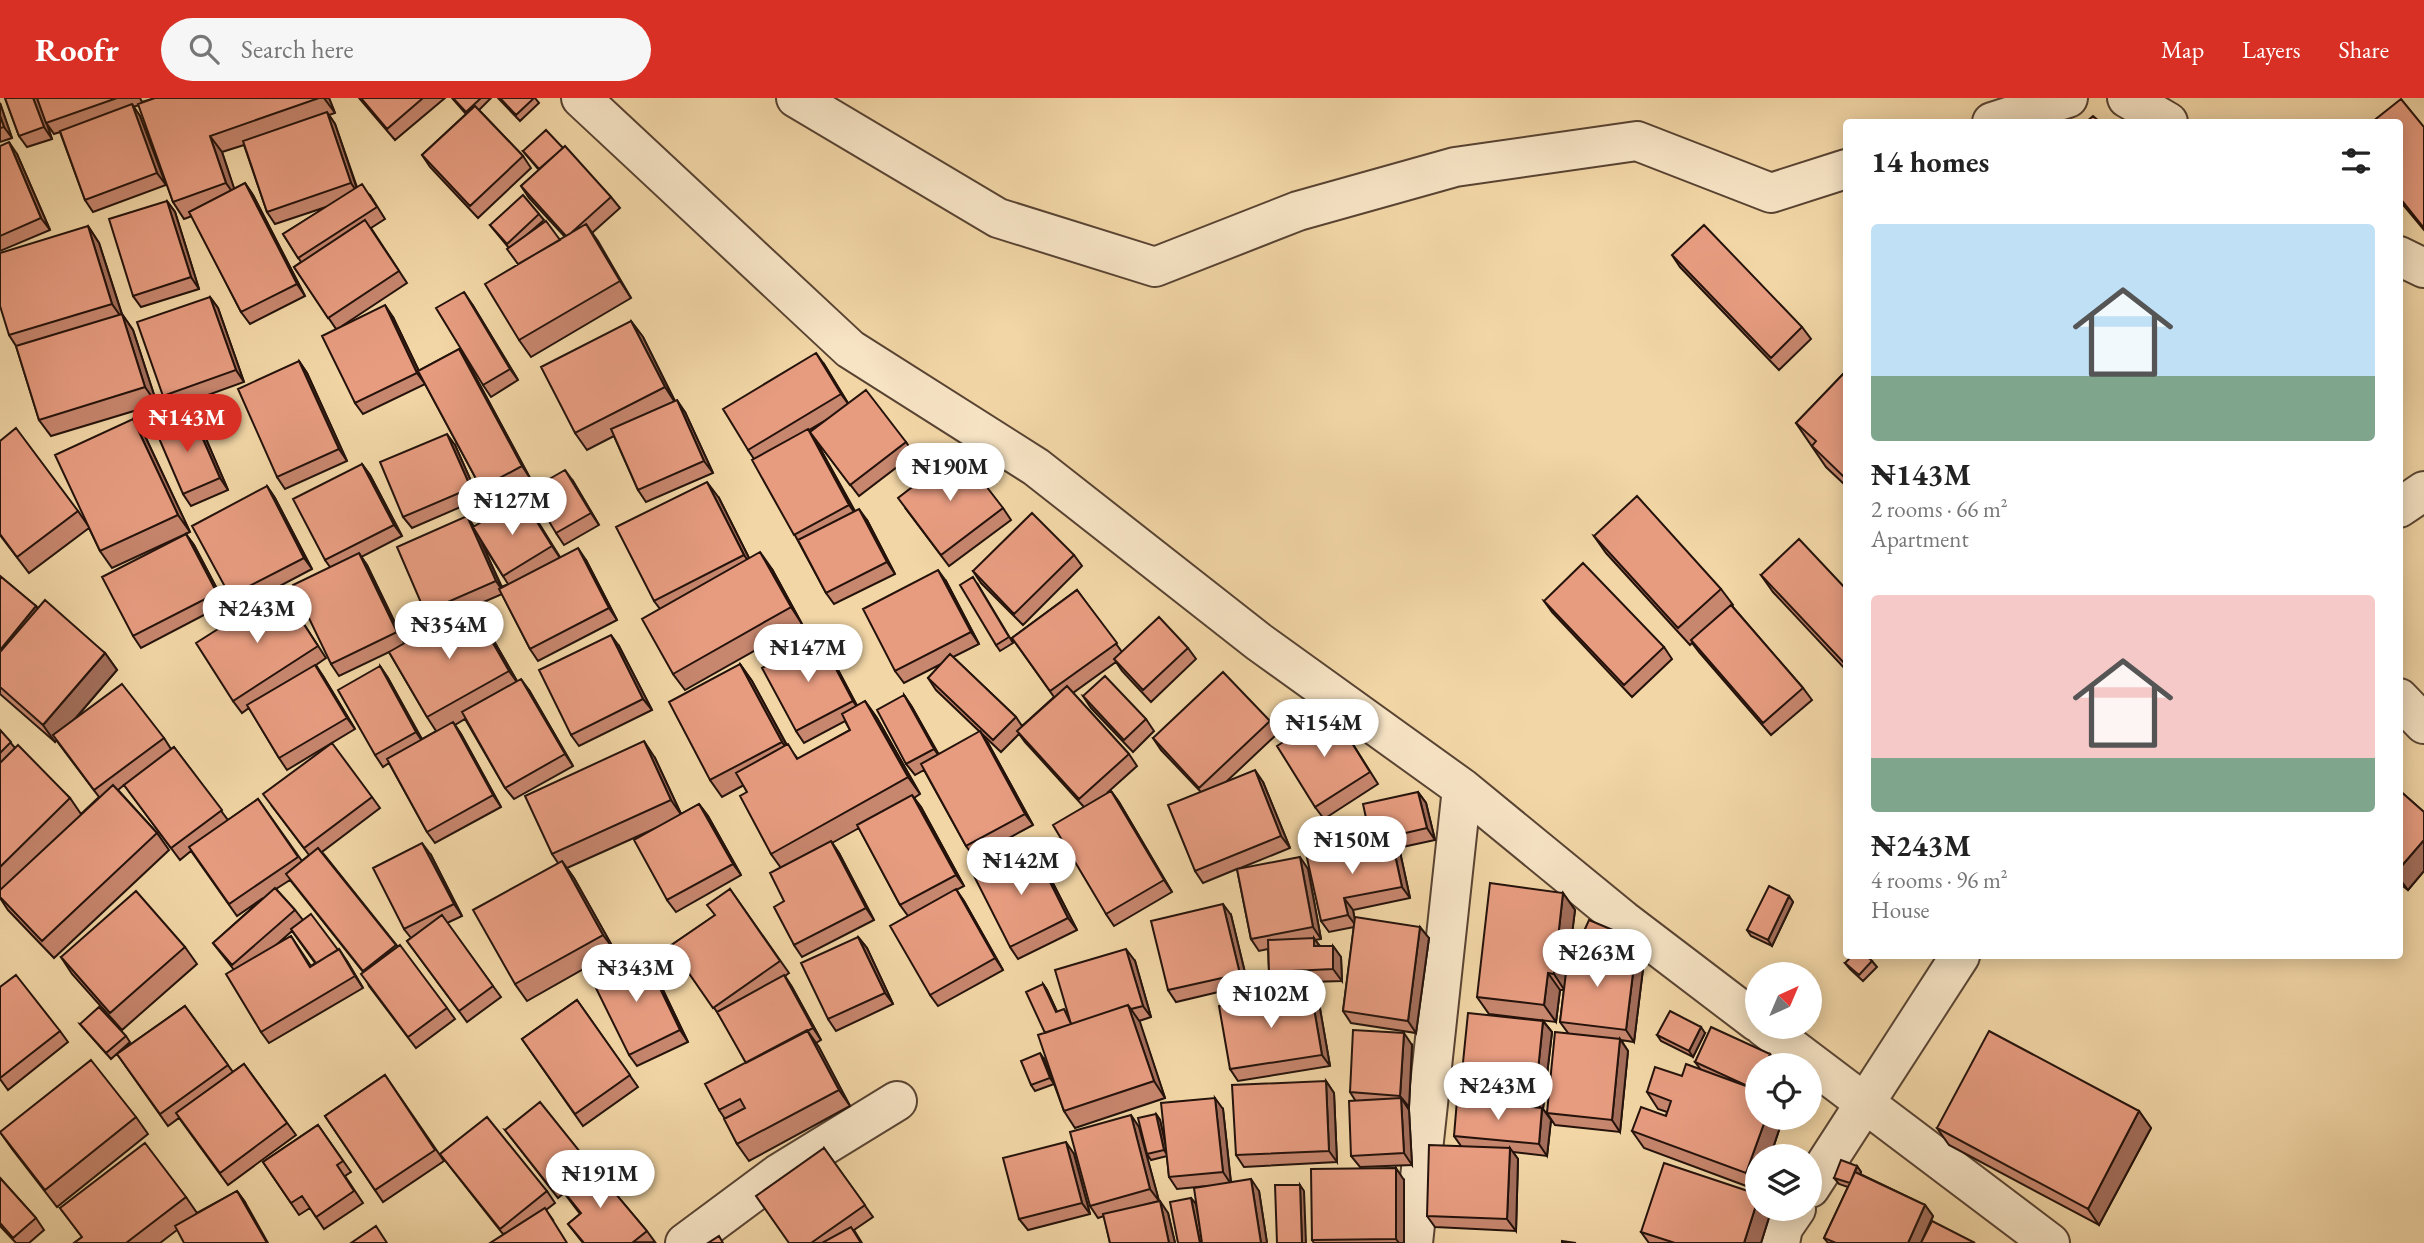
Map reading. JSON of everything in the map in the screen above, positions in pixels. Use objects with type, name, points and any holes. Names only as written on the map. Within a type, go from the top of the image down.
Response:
[{"type":"street","points":[[582,98],[850,349],[1036,467],[1259,642],[1462,788],[1623,920],[1745,1013]]},
{"type":"street","points":[[796,98],[998,218],[1155,267],[1298,211],[1455,167],[1572,150],[1637,141],[1771,194],[1843,170]]},
{"type":"street","points":[[2002,119],[2068,98]]},
{"type":"street","points":[[2127,98],[2163,119]]},
{"type":"street","points":[[2403,258],[2424,268]]},
{"type":"street","points":[[2403,505],[2424,491]]},
{"type":"street","points":[[2403,702],[2424,724]]},
{"type":"street","points":[[1413,1243],[1462,788]]},
{"type":"street","points":[[1822,1170],[1958,959]]},
{"type":"street","points":[[1781,1040],[2050,1243]]},
{"type":"street","points":[[685,1243],[778,1174],[897,1101]]},
{"type":"street","points":[[1780,1243],[1783,1228],[1788,1221]]},
{"type":"building","points":[[5,98],[33,98],[44,127],[19,136]]},
{"type":"building","points":[[37,98],[117,98],[46,123]]},
{"type":"building","points":[[155,98],[319,98],[210,136],[226,183],[173,202],[138,104]]},
{"type":"building","points":[[361,98],[423,98],[387,129]]},
{"type":"building","points":[[453,98],[481,98],[466,112]]},
{"type":"building","points":[[500,98],[534,98],[516,115]]},
{"type":"building","points":[[2401,99],[2424,127],[2424,228],[2403,202],[2403,119],[2376,119]]},
{"type":"building","points":[[132,104],[157,173],[85,200],[60,131]]},
{"type":"building","points":[[475,106],[523,156],[470,206],[422,155]]},
{"type":"building","points":[[327,112],[351,183],[267,212],[243,141]]},
{"type":"building","points":[[546,130],[563,148],[539,169],[523,151]]},
{"type":"building","points":[[9,142],[41,218],[0,236],[0,146]]},
{"type":"building","points":[[565,146],[611,197],[566,236],[521,186]]},
{"type":"building","points":[[245,183],[297,284],[241,312],[189,212]]},
{"type":"building","points":[[362,184],[377,207],[298,258],[283,234]]},
{"type":"building","points":[[523,195],[539,214],[507,244],[490,225]]},
{"type":"building","points":[[167,201],[191,277],[133,296],[109,219]]},
{"type":"building","points":[[365,220],[399,271],[328,318],[294,267]]},
{"type":"building","points":[[546,221],[560,240],[518,264],[507,249]]},
{"type":"building","points":[[586,224],[620,281],[519,340],[485,284]]},
{"type":"building","points":[[1704,225],[1802,327],[1771,358],[1672,255]]},
{"type":"building","points":[[88,226],[112,304],[9,335],[0,306],[0,253]]},
{"type":"building","points":[[464,292],[510,369],[483,385],[436,308]]},
{"type":"building","points":[[210,297],[236,370],[163,396],[137,322]]},
{"type":"building","points":[[385,305],[417,373],[355,403],[322,336]]},
{"type":"building","points":[[122,314],[145,387],[39,420],[16,346]]},
{"type":"building","points":[[631,321],[665,387],[575,433],[541,367]]},
{"type":"building","points":[[459,349],[522,466],[481,488],[418,371]]},
{"type":"building","points":[[816,353],[841,394],[748,450],[723,409]]},
{"type":"building","points":[[299,361],[339,449],[277,477],[238,389]]},
{"type":"building","points":[[1843,374],[1843,476],[1812,446],[1816,441],[1796,423]]},
{"type":"building","points":[[866,390],[906,442],[850,485],[810,432]]},
{"type":"building","points":[[677,400],[704,461],[638,490],[611,429]]},
{"type":"building","points":[[192,414],[220,478],[183,494],[155,429]]},
{"type":"building","points":[[133,419],[178,515],[100,551],[55,455]]},
{"type":"building","points":[[16,428],[78,511],[17,557],[0,534],[0,441]]},
{"type":"building","points":[[808,429],[849,505],[794,535],[752,460]]},
{"type":"building","points":[[447,434],[471,488],[403,517],[380,462]]},
{"type":"building","points":[[959,451],[1003,508],[941,555],[898,498]]},
{"type":"building","points":[[362,464],[394,525],[325,560],[293,499]]},
{"type":"building","points":[[565,470],[591,513],[556,533],[530,490]]},
{"type":"building","points":[[707,482],[744,555],[654,601],[616,527]]},
{"type":"building","points":[[267,486],[304,558],[230,596],[192,526]]},
{"type":"building","points":[[1637,496],[1721,589],[1678,628],[1594,536]]},
{"type":"building","points":[[522,498],[552,546],[503,576],[473,527]]},
{"type":"building","points":[[859,509],[887,562],[826,593],[798,540]]},
{"type":"building","points":[[1032,513],[1074,555],[1014,614],[973,571]]},
{"type":"building","points":[[467,516],[496,581],[425,612],[397,547]]},
{"type":"building","points":[[186,534],[217,593],[133,636],[102,577]]},
{"type":"building","points":[[1799,539],[1843,586],[1843,662],[1761,575]]},
{"type":"building","points":[[578,548],[609,608],[530,649],[499,589]]},
{"type":"building","points":[[760,552],[791,607],[673,674],[642,619]]},
{"type":"building","points":[[359,553],[397,632],[331,664],[293,585]]},
{"type":"building","points":[[1583,563],[1664,647],[1624,685],[1544,601]]},
{"type":"building","points":[[938,570],[971,632],[895,671],[863,609]]},
{"type":"building","points":[[0,576],[36,606],[0,650]]},
{"type":"building","points":[[973,577],[1009,637],[996,645],[960,585]]},
{"type":"building","points":[[281,589],[318,646],[233,701],[196,643]]},
{"type":"building","points":[[1077,590],[1117,643],[1050,691],[1012,638]]},
{"type":"building","points":[[45,600],[105,653],[43,725],[0,687],[0,652]]},
{"type":"building","points":[[471,605],[509,671],[427,717],[389,652]]},
{"type":"building","points":[[1731,605],[1803,688],[1763,723],[1691,640]]},
{"type":"building","points":[[1159,617],[1188,648],[1143,690],[1114,659]]},
{"type":"building","points":[[611,635],[643,699],[571,735],[539,670]]},
{"type":"building","points":[[819,637],[853,701],[796,731],[762,668]]},
{"type":"building","points":[[950,654],[1016,717],[993,740],[928,678]]},
{"type":"building","points":[[740,664],[782,742],[710,780],[669,702]]},
{"type":"building","points":[[315,665],[347,718],[279,758],[247,705]]},
{"type":"building","points":[[380,666],[416,732],[375,755],[338,690]]},
{"type":"building","points":[[1223,672],[1270,721],[1199,788],[1153,738]]},
{"type":"building","points":[[1105,676],[1146,719],[1124,740],[1083,696]]},
{"type":"building","points":[[521,679],[565,754],[505,788],[462,712]]},
{"type":"building","points":[[122,684],[164,738],[94,790],[53,735]]},
{"type":"building","points":[[1067,686],[1129,754],[1079,799],[1017,731]]},
{"type":"building","points":[[904,695],[934,749],[906,764],[877,710]]},
{"type":"building","points":[[865,701],[908,777],[771,854],[740,796],[747,792],[736,773],[788,744],[797,759],[850,730],[842,714]]},
{"type":"building","points":[[1332,711],[1370,772],[1315,807],[1277,746]]},
{"type":"building","points":[[453,722],[493,795],[427,832],[387,759]]},
{"type":"building","points":[[0,730],[11,742],[0,753]]},
{"type":"building","points":[[980,731],[1025,814],[966,846],[921,764]]},
{"type":"building","points":[[644,741],[671,800],[552,854],[525,796]]},
{"type":"building","points":[[332,743],[372,797],[304,848],[263,794]]},
{"type":"building","points":[[18,745],[70,798],[0,867],[0,763]]},
{"type":"building","points":[[174,747],[222,810],[171,848],[124,785]]},
{"type":"building","points":[[1255,770],[1281,836],[1195,871],[1168,805]]},
{"type":"building","points":[[113,785],[157,833],[42,941],[0,897],[0,890]]},
{"type":"building","points":[[1111,791],[1164,880],[1106,914],[1053,825]]},
{"type":"building","points":[[1418,792],[1427,828],[1371,841],[1363,804]]},
{"type":"building","points":[[2403,794],[2424,812],[2424,840],[2403,864]]},
{"type":"building","points":[[912,795],[956,875],[900,905],[857,825]]},
{"type":"building","points":[[258,799],[298,857],[229,904],[189,847]]},
{"type":"building","points":[[699,804],[733,864],[667,900],[634,840]]},
{"type":"building","points":[[831,841],[866,908],[794,945],[774,907],[784,901],[770,873]]},
{"type":"building","points":[[1392,841],[1402,887],[1344,898],[1348,915],[1321,921],[1307,858]]},
{"type":"building","points":[[422,843],[454,904],[404,929],[373,868]]},
{"type":"building","points":[[1032,846],[1068,918],[1010,947],[974,876]]},
{"type":"building","points":[[318,848],[396,945],[363,971],[286,874]]},
{"type":"building","points":[[1300,857],[1313,927],[1251,939],[1237,869]]},
{"type":"building","points":[[562,861],[603,935],[515,984],[473,910]]},
{"type":"building","points":[[1490,883],[1563,893],[1554,974],[1548,973],[1544,1005],[1477,997]]},
{"type":"building","points":[[1769,886],[1789,896],[1768,940],[1747,930]]},
{"type":"building","points":[[275,888],[295,910],[232,965],[213,943]]},
{"type":"building","points":[[730,889],[780,961],[713,1008],[670,946],[715,915],[707,905]]},
{"type":"building","points":[[956,889],[995,958],[930,995],[890,926]]},
{"type":"building","points":[[136,891],[185,947],[110,1013],[61,957]]},
{"type":"building","points":[[1223,904],[1240,974],[1168,990],[1151,921]]},
{"type":"building","points":[[311,914],[338,950],[316,963],[291,929]]},
{"type":"building","points":[[442,915],[493,986],[459,1011],[407,941]]},
{"type":"building","points":[[1355,917],[1420,927],[1408,1021],[1343,1011]]},
{"type":"building","points":[[1589,920],[1620,933],[1611,953],[1580,940]]},
{"type":"building","points":[[291,936],[310,967],[339,949],[355,976],[261,1032],[226,974]]},
{"type":"building","points":[[858,937],[885,993],[828,1019],[801,963]]},
{"type":"building","points":[[1314,938],[1314,946],[1333,946],[1333,969],[1269,972],[1268,940]]},
{"type":"building","points":[[400,945],[447,1008],[408,1037],[361,974]]},
{"type":"building","points":[[1569,948],[1635,957],[1626,1030],[1560,1022]]},
{"type":"building","points":[[1126,949],[1143,1006],[1131,1009],[1128,1005],[1071,1024],[1055,970]]},
{"type":"building","points":[[643,953],[680,1030],[629,1055],[591,978]]},
{"type":"building","points":[[1849,959],[1872,961],[1859,975],[1845,963]]},
{"type":"building","points":[[16,975],[60,1031],[0,1078],[0,987]]},
{"type":"building","points":[[784,975],[813,1028],[746,1063],[717,1012]]},
{"type":"building","points":[[1043,984],[1056,1012],[1064,1009],[1071,1024],[1045,1033],[1026,992]]},
{"type":"building","points":[[1311,991],[1322,1055],[1230,1069],[1219,1006]]},
{"type":"building","points":[[577,1000],[630,1075],[575,1114],[522,1039]]},
{"type":"building","points":[[1128,1005],[1154,1081],[1064,1111],[1038,1035]]},
{"type":"building","points":[[185,1006],[228,1065],[160,1114],[117,1054]]},
{"type":"building","points":[[99,1007],[126,1036],[106,1053],[80,1024]]},
{"type":"building","points":[[1670,1011],[1701,1027],[1689,1051],[1657,1035]]},
{"type":"building","points":[[1468,1013],[1543,1021],[1535,1100],[1460,1092]]},
{"type":"building","points":[[1711,1027],[1768,1053],[1745,1053],[1745,1085],[1695,1062]]},
{"type":"building","points":[[807,1030],[839,1090],[737,1144],[724,1119],[745,1108],[740,1099],[719,1110],[705,1084]]},
{"type":"building","points":[[1353,1030],[1404,1033],[1400,1096],[1350,1092]]},
{"type":"building","points":[[1989,1031],[2139,1111],[2088,1209],[1937,1128]]},
{"type":"building","points":[[1555,1032],[1620,1039],[1612,1120],[1547,1113]]},
{"type":"building","points":[[1040,1053],[1050,1078],[1031,1085],[1021,1061]]},
{"type":"building","points":[[91,1060],[136,1117],[45,1190],[0,1132]]},
{"type":"building","points":[[244,1064],[287,1123],[220,1173],[176,1113]]},
{"type":"building","points":[[1686,1064],[1745,1086],[1745,1130],[1762,1130],[1757,1144],[1745,1144],[1745,1173],[1632,1131],[1641,1107],[1666,1116],[1671,1101],[1647,1092],[1655,1067],[1682,1076]]},
{"type":"building","points":[[385,1075],[435,1150],[375,1190],[325,1116]]},
{"type":"building","points":[[1326,1081],[1329,1151],[1236,1155],[1232,1085]]},
{"type":"building","points":[[1215,1098],[1223,1172],[1169,1177],[1161,1103]]},
{"type":"building","points":[[1401,1098],[1404,1153],[1351,1156],[1349,1101]]},
{"type":"building","points":[[1457,1100],[1542,1108],[1539,1144],[1454,1136]]},
{"type":"building","points":[[540,1102],[585,1158],[550,1187],[505,1130]]},
{"type":"building","points":[[1156,1114],[1164,1150],[1147,1154],[1138,1118]]},
{"type":"building","points":[[1131,1115],[1150,1189],[1090,1206],[1070,1132]]},
{"type":"building","points":[[487,1117],[547,1191],[500,1229],[440,1154]]},
{"type":"building","points":[[318,1125],[343,1161],[337,1165],[354,1191],[316,1217],[302,1196],[291,1203],[263,1162]]},
{"type":"building","points":[[1066,1142],[1082,1203],[1019,1219],[1003,1158]]},
{"type":"building","points":[[145,1143],[186,1197],[126,1243],[74,1243],[82,1237],[60,1208]]},
{"type":"building","points":[[1429,1145],[1510,1148],[1507,1219],[1427,1216]]},
{"type":"building","points":[[824,1148],[865,1205],[811,1243],[789,1243],[756,1196]]},
{"type":"building","points":[[1841,1160],[1857,1166],[1850,1183],[1834,1178]]},
{"type":"building","points":[[589,1162],[647,1231],[632,1243],[584,1243],[568,1224],[581,1213],[560,1187]]},
{"type":"building","points":[[1664,1163],[1745,1190],[1745,1221],[1751,1221],[1744,1243],[1675,1243],[1641,1232]]},
{"type":"building","points":[[1396,1168],[1396,1239],[1312,1240],[1311,1169]]},
{"type":"building","points":[[1855,1172],[1925,1205],[1908,1243],[1836,1243],[1824,1238]]},
{"type":"building","points":[[0,1178],[36,1218],[13,1238],[0,1223]]},
{"type":"building","points":[[1251,1179],[1261,1243],[1202,1243],[1194,1188]]},
{"type":"building","points":[[1275,1185],[1300,1185],[1302,1243],[1277,1243]]},
{"type":"building","points":[[237,1191],[267,1243],[184,1243],[175,1226]]},
{"type":"building","points":[[1191,1198],[1200,1243],[1178,1243],[1170,1202]]},
{"type":"building","points":[[1160,1201],[1169,1243],[1110,1243],[1103,1214]]},
{"type":"building","points":[[545,1208],[567,1243],[490,1243]]},
{"type":"building","points":[[1932,1221],[1975,1243],[1921,1243]]},
{"type":"building","points":[[376,1226],[387,1243],[351,1243]]},
{"type":"building","points":[[851,1227],[861,1243],[822,1243]]},
{"type":"building","points":[[719,1236],[723,1243],[708,1243]]}]
